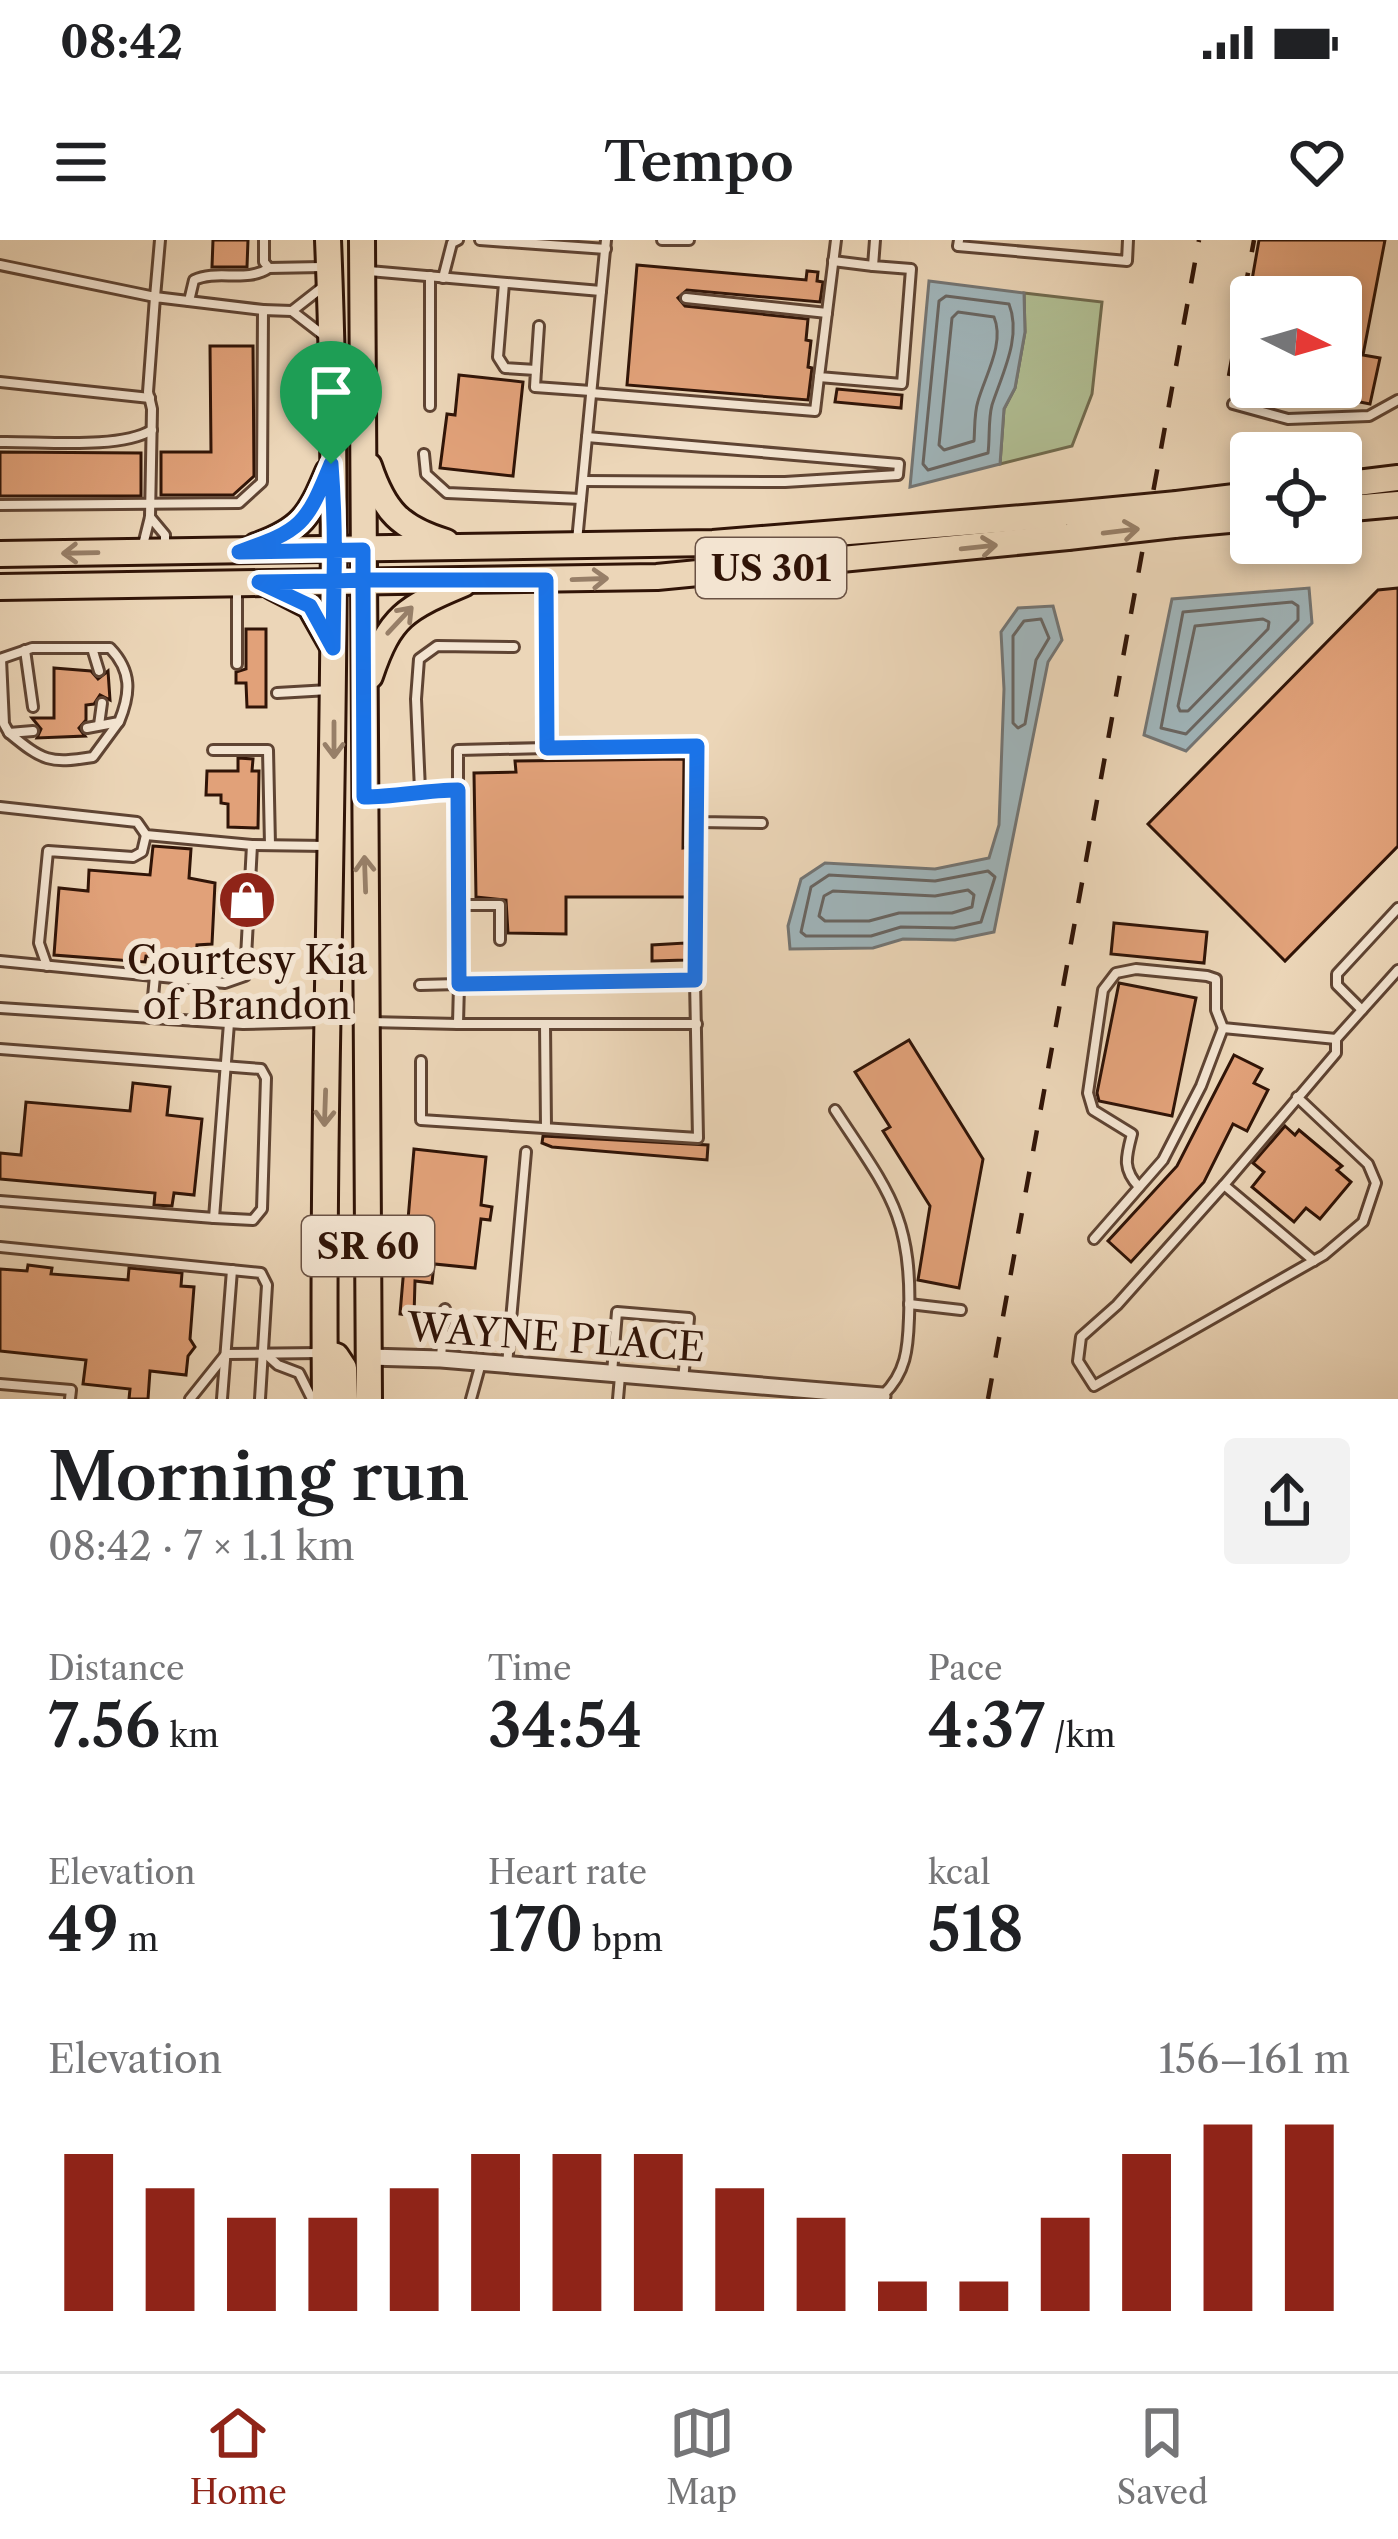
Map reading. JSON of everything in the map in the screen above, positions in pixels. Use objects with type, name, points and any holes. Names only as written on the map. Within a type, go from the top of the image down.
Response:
[{"type":"main road","points":[[328,240],[334,581]]},
{"type":"main road","name":"SR 60","points":[[362,240],[369,1399]]},
{"type":"main road","points":[[362,447],[376,490],[390,513],[419,534],[471,549]]},
{"type":"main road","points":[[239,552],[298,526],[311,510],[331,464]]},
{"type":"main road","points":[[1362,482],[1398,478]]},
{"type":"main road","name":"US 301","points":[[0,587],[546,580],[748,570],[1176,514],[1230,500]]},
{"type":"main road","points":[[1362,507],[1398,504]]},
{"type":"main road","name":"US 301","points":[[1176,514],[1230,517]]},
{"type":"main road","name":"US 301","points":[[0,554],[577,547],[1070,526]]},
{"type":"main road","points":[[363,695],[395,620],[420,602],[473,580]]},
{"type":"main road","name":"SR 60","points":[[325,1399],[322,1194],[334,581]]},
{"type":"main road","points":[[248,582],[310,606],[333,648]]},
{"type":"main road","points":[[324,1353],[336,1356],[344,1368],[345,1399]]},
{"type":"street","name":"WAYNE PLACE","points":[[369,1357],[616,1374],[797,1394],[882,1396]]},
{"type":"lane","points":[[150,517],[165,535],[154,552],[142,536],[151,502],[150,398],[160,240]]},
{"type":"lane","points":[[264,240],[264,262],[269,268]]},
{"type":"lane","points":[[443,278],[452,243],[458,240]]},
{"type":"lane","points":[[480,240],[606,244],[577,547]]},
{"type":"lane","points":[[662,240],[689,240]]},
{"type":"lane","points":[[539,326],[535,387],[815,411],[836,240]]},
{"type":"lane","points":[[873,266],[875,240]]},
{"type":"lane","points":[[959,240],[958,246],[1127,261],[1128,240]]},
{"type":"lane","points":[[819,377],[902,384],[911,269],[833,261]]},
{"type":"lane","points":[[0,265],[155,297],[292,311],[332,343]]},
{"type":"lane","points":[[189,301],[194,280],[202,275],[259,274],[269,268],[329,274]]},
{"type":"lane","points":[[362,271],[601,291]]},
{"type":"lane","points":[[292,311],[329,274]]},
{"type":"lane","points":[[430,276],[430,406]]},
{"type":"lane","points":[[504,283],[498,357],[505,368],[536,370]]},
{"type":"lane","points":[[686,298],[827,313]]},
{"type":"lane","points":[[0,505],[239,503],[262,482],[263,310]]},
{"type":"lane","points":[[0,382],[150,398]]},
{"type":"lane","points":[[1248,408],[1288,419],[1369,416],[1398,400]]},
{"type":"lane","points":[[0,442],[114,440],[140,437],[152,430]]},
{"type":"lane","points":[[583,481],[784,482],[898,475],[899,464],[587,437]]},
{"type":"lane","points":[[424,454],[426,474],[447,494],[581,499]]},
{"type":"lane","points":[[546,580],[547,748]]},
{"type":"lane","points":[[237,664],[248,582]]},
{"type":"lane","points":[[420,790],[418,658],[437,646],[514,647]]},
{"type":"lane","points":[[92,648],[99,671]]},
{"type":"lane","points":[[110,648],[124,662],[129,677],[125,707],[93,757],[54,763],[35,755],[8,733],[0,659],[25,650],[110,648]]},
{"type":"lane","points":[[25,650],[33,707]]},
{"type":"lane","points":[[277,693],[333,690]]},
{"type":"lane","points":[[99,725],[102,703]]},
{"type":"lane","points":[[87,728],[119,722]]},
{"type":"lane","points":[[8,733],[33,731]]},
{"type":"lane","points":[[421,1060],[421,1120],[698,1138],[697,746],[458,750],[458,1024]]},
{"type":"lane","points":[[214,750],[268,750],[270,845]]},
{"type":"lane","points":[[364,797],[458,790]]},
{"type":"lane","points":[[0,807],[136,823],[146,835],[252,845],[329,846]]},
{"type":"lane","points":[[699,822],[762,823]]},
{"type":"lane","points":[[47,966],[39,943],[49,851],[133,857],[142,852],[146,835]]},
{"type":"lane","points":[[0,961],[224,983],[244,976],[252,845]]},
{"type":"lane","points":[[459,905],[500,905],[500,940]]},
{"type":"lane","points":[[1362,1010],[1337,985],[1337,974],[1398,908]]},
{"type":"lane","points":[[1094,1239],[1163,1160],[1201,1086],[1223,1028],[1216,1010],[1216,979],[1136,969],[1116,973],[1103,990],[1088,1094],[1093,1110],[1132,1134],[1127,1174],[1139,1187]]},
{"type":"lane","points":[[1297,1097],[1368,1163],[1376,1183],[1363,1222],[1314,1261],[1094,1386],[1078,1361],[1081,1337],[1117,1305],[1224,1185],[1297,1097],[1336,1053],[1336,1039],[1398,970]]},
{"type":"lane","points":[[151,1018],[154,976]]},
{"type":"lane","points":[[420,985],[695,980]]},
{"type":"lane","points":[[0,1008],[229,1023],[327,1022]]},
{"type":"lane","points":[[368,1022],[697,1024]]},
{"type":"lane","points":[[214,1217],[229,1023]]},
{"type":"lane","points":[[545,1024],[545,1128]]},
{"type":"lane","points":[[1223,1028],[1336,1039]]},
{"type":"lane","points":[[0,1049],[261,1069],[266,1078],[262,1209],[253,1220],[0,1201]]},
{"type":"lane","points":[[835,1110],[889,1191],[903,1223],[910,1304],[904,1368],[882,1396]]},
{"type":"lane","points":[[507,1365],[526,1152]]},
{"type":"lane","points":[[1224,1185],[1314,1261]]},
{"type":"lane","points":[[0,1247],[262,1273],[266,1277],[265,1356],[260,1399]]},
{"type":"lane","points":[[222,1399],[232,1270]]},
{"type":"lane","points":[[910,1304],[961,1310]]},
{"type":"lane","points":[[441,1359],[445,1309]]},
{"type":"lane","points":[[619,1399],[617,1312],[689,1318],[683,1380]]},
{"type":"lane","points":[[265,1356],[278,1351],[324,1353]]},
{"type":"lane","points":[[226,1354],[265,1356],[299,1373],[312,1399]]},
{"type":"lane","points":[[190,1399],[226,1354]]},
{"type":"lane","points":[[471,1399],[481,1363]]},
{"type":"lane","points":[[0,1384],[70,1390],[70,1399]]},
{"type":"green space","points":[[1024,293],[1102,302],[1092,394],[1072,446],[1000,464],[1004,409],[1015,388],[1025,332]]},
{"type":"water","points":[[929,281],[1024,293],[1025,332],[1015,388],[1004,409],[1000,464],[910,487]]},
{"type":"water","points":[[1309,588],[1312,623],[1186,751],[1144,735],[1172,599]]},
{"type":"water","points":[[1053,606],[1062,640],[1048,662],[994,932],[955,940],[903,939],[873,948],[790,949],[788,926],[801,879],[825,863],[935,869],[989,858],[999,825],[1001,632],[1018,608]]},
{"type":"building","points":[[213,240],[248,240],[247,267],[212,267]]},
{"type":"building","points":[[1259,240],[1385,240],[1363,355],[1380,358],[1370,404],[1362,402],[1362,276],[1253,276]]},
{"type":"building","points":[[637,265],[806,280],[807,271],[818,272],[817,281],[823,282],[820,302],[687,290],[678,298],[685,306],[808,319],[808,367],[812,368],[808,400],[627,385]]},
{"type":"building","points":[[210,346],[253,346],[254,476],[233,495],[161,495],[161,452],[211,452]]},
{"type":"building","points":[[459,375],[523,382],[513,476],[440,468],[447,414],[455,415]]},
{"type":"building","points":[[837,389],[902,395],[901,408],[835,402]]},
{"type":"building","points":[[0,452],[141,453],[141,496],[0,496]]},
{"type":"building","points":[[1398,588],[1398,846],[1285,961],[1148,824],[1378,590]]},
{"type":"building","points":[[246,629],[266,629],[266,707],[247,707],[246,683],[236,683],[236,672],[246,669]]},
{"type":"building","points":[[54,668],[91,671],[98,679],[108,671],[110,700],[100,695],[94,704],[86,705],[86,720],[79,728],[85,736],[37,738],[41,729],[32,718],[54,718]]},
{"type":"building","points":[[238,758],[253,759],[252,771],[259,771],[258,828],[228,827],[228,804],[221,803],[221,795],[206,795],[207,771],[238,771]]},
{"type":"building","points":[[684,759],[683,848],[690,847],[689,897],[566,897],[566,934],[508,933],[506,900],[476,897],[474,773],[516,772],[515,761]]},
{"type":"building","points":[[153,846],[191,849],[189,878],[215,883],[212,944],[197,945],[196,960],[146,956],[145,962],[54,955],[59,888],[88,891],[89,870],[150,875]]},
{"type":"building","points":[[1114,923],[1207,932],[1204,963],[1111,954]]},
{"type":"building","points":[[685,943],[686,960],[652,961],[652,945]]},
{"type":"building","points":[[1119,983],[1196,998],[1172,1116],[1099,1101]]},
{"type":"building","points":[[909,1040],[983,1159],[959,1288],[918,1280],[930,1206],[883,1131],[890,1127],[855,1072]]},
{"type":"building","points":[[1234,1055],[1262,1069],[1254,1083],[1268,1090],[1247,1131],[1233,1124],[1204,1182],[1131,1262],[1108,1241],[1177,1166]]},
{"type":"building","points":[[133,1083],[170,1087],[167,1115],[202,1119],[194,1195],[174,1193],[172,1206],[154,1205],[155,1193],[0,1179],[0,1153],[21,1155],[26,1102],[130,1111]]},
{"type":"building","points":[[1285,1126],[1295,1135],[1299,1130],[1342,1166],[1337,1170],[1351,1182],[1320,1219],[1306,1208],[1294,1222],[1252,1187],[1264,1172],[1253,1163]]},
{"type":"building","points":[[543,1136],[708,1145],[707,1160],[552,1147],[542,1143]]},
{"type":"building","points":[[414,1149],[486,1157],[481,1205],[492,1207],[490,1220],[481,1219],[475,1268],[434,1264],[432,1283],[415,1281],[414,1316],[400,1314]]},
{"type":"building","points":[[28,1265],[52,1268],[51,1274],[128,1280],[129,1268],[182,1273],[181,1286],[194,1287],[190,1339],[195,1347],[188,1356],[186,1375],[150,1371],[148,1399],[129,1399],[130,1389],[83,1384],[86,1360],[0,1351],[0,1269],[27,1271]]},
{"type":"railway","points":[[988,1399],[1199,240]]},
{"type":"railway","points":[[1229,376],[1254,240]]},
{"type":"place","name":"Courtesy Kia of Brandon","points":[[247,900]]},
{"type":"route","points":[[331,464],[304,521],[282,536],[239,552],[334,550],[363,550],[363,580],[546,580],[547,748],[697,746],[695,980],[459,984],[458,790],[364,797],[363,580],[334,581],[333,648],[310,606],[259,582],[334,581],[334,550],[334,503],[331,464]]}]
